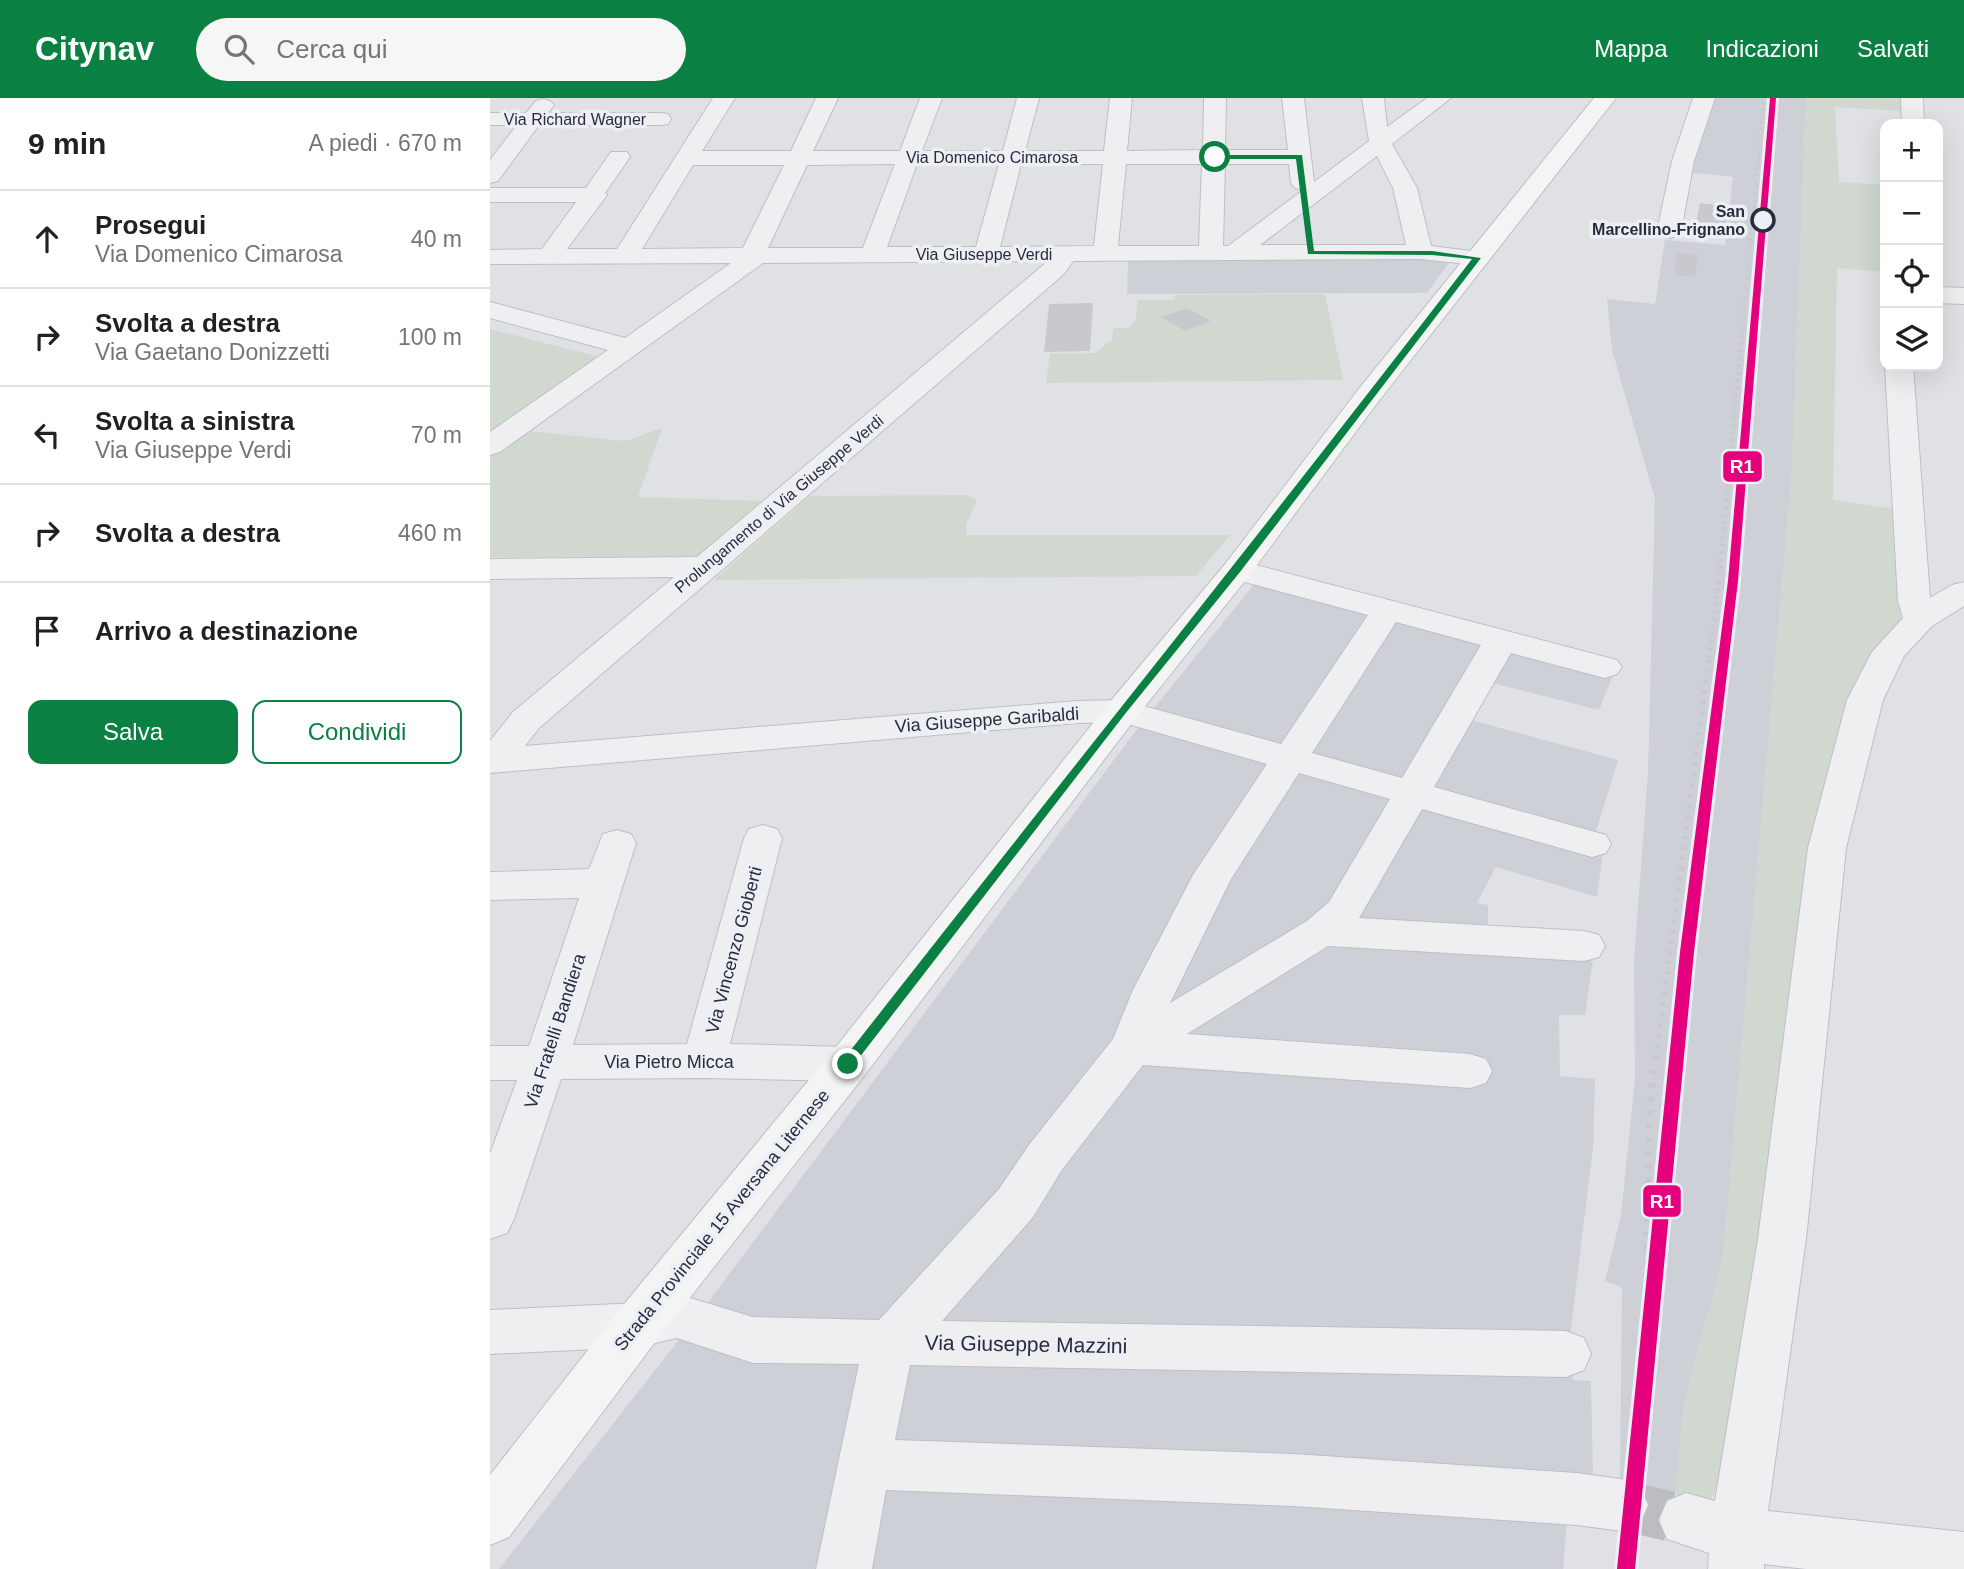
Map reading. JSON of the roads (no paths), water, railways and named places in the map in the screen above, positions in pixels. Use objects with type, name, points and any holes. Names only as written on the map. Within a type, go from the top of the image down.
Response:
[{"type":"main road","name":"Strada Provinciale 15 Aversana Liternese","points":[[490,1518],[638,1325],[848,1064],[1605,98]]},
{"type":"street","points":[[490,176],[548,98]]},
{"type":"street","points":[[625,257],[724,98]]},
{"type":"street","points":[[490,446],[754,256],[827,98]]},
{"type":"street","points":[[872,255],[932,98]]},
{"type":"street","points":[[986,254],[1028,98]]},
{"type":"street","points":[[1105,254],[1121,98]]},
{"type":"street","points":[[1215,98],[1215,157],[1223,253],[1305,200],[1440,98]]},
{"type":"street","points":[[1293,98],[1311,253]]},
{"type":"street","points":[[1373,98],[1381,144],[1405,188],[1420,252]]},
{"type":"street","points":[[1669,231],[1682,161],[1703,98]]},
{"type":"street","points":[[1912,98],[1913,119]]},
{"type":"street","name":"Via Richard Wagner","points":[[490,119],[660,119]]},
{"type":"street","points":[[490,137],[520,137],[614,147],[595,195],[549,257]]},
{"type":"street","name":"Via Domenico Cimarosa","points":[[685,158],[1299,157]]},
{"type":"street","points":[[490,195],[595,195]]},
{"type":"street","name":"Via Giuseppe Verdi","points":[[490,257],[1420,252],[1478,258]]},
{"type":"street","name":"Prolungamento di Via Giuseppe Verdi","points":[[494,761],[526,720],[1055,269],[1066,254]]},
{"type":"street","points":[[490,310],[628,347]]},
{"type":"street","points":[[1899,371],[1914,601],[1920,619]]},
{"type":"street","points":[[490,569],[705,567]]},
{"type":"street","points":[[1237,570],[1605,667]]},
{"type":"street","points":[[1736,1552],[1782,1239],[1827,848],[1865,700],[1889,652],[1920,619],[1964,592]]},
{"type":"street","points":[[844,1569],[863,1464],[891,1342],[1016,1203],[1045,1158],[1132,1047],[1154,990],[1213,875],[1388,609]]},
{"type":"street","points":[[1132,1047],[1321,931],[1343,912],[1414,794],[1501,640]]},
{"type":"street","name":"Via Giuseppe Garibaldi","points":[[494,761],[1022,716],[1122,711],[1592,844]]},
{"type":"street","name":"Via Vincenzo Gioberti","points":[[704,1061],[763,838]]},
{"type":"street","name":"Via Fratelli Bandiera","points":[[490,1219],[545,1063],[617,843]]},
{"type":"street","points":[[490,886],[603,883]]},
{"type":"street","points":[[1321,931],[1584,946]]},
{"type":"street","points":[[1132,1047],[1470,1071]]},
{"type":"street","name":"Via Pietro Micca","points":[[490,1063],[704,1061],[848,1064]]},
{"type":"street","name":"Via Giuseppe Mazzini","points":[[490,1332],[638,1325],[677,1316],[753,1340],[1566,1354]]},
{"type":"street","points":[[863,1464],[1293,1480],[1577,1499],[1621,1505]]},
{"type":"street","points":[[1686,1520],[1736,1552],[1964,1560]]},
{"type":"tunnel","points":[[1621,1505],[1686,1520]]},
{"type":"railway","points":[[1741,344],[1764,98]]},
{"type":"railway","points":[[1709,658],[1741,343]]},
{"type":"railway","points":[[1656,1058],[1709,656]]},
{"type":"railway","points":[[1644,1371],[1650,1103],[1656,1056]]},
{"type":"place","name":"San Marcellino-Frignano","points":[[1763,220]]}]
